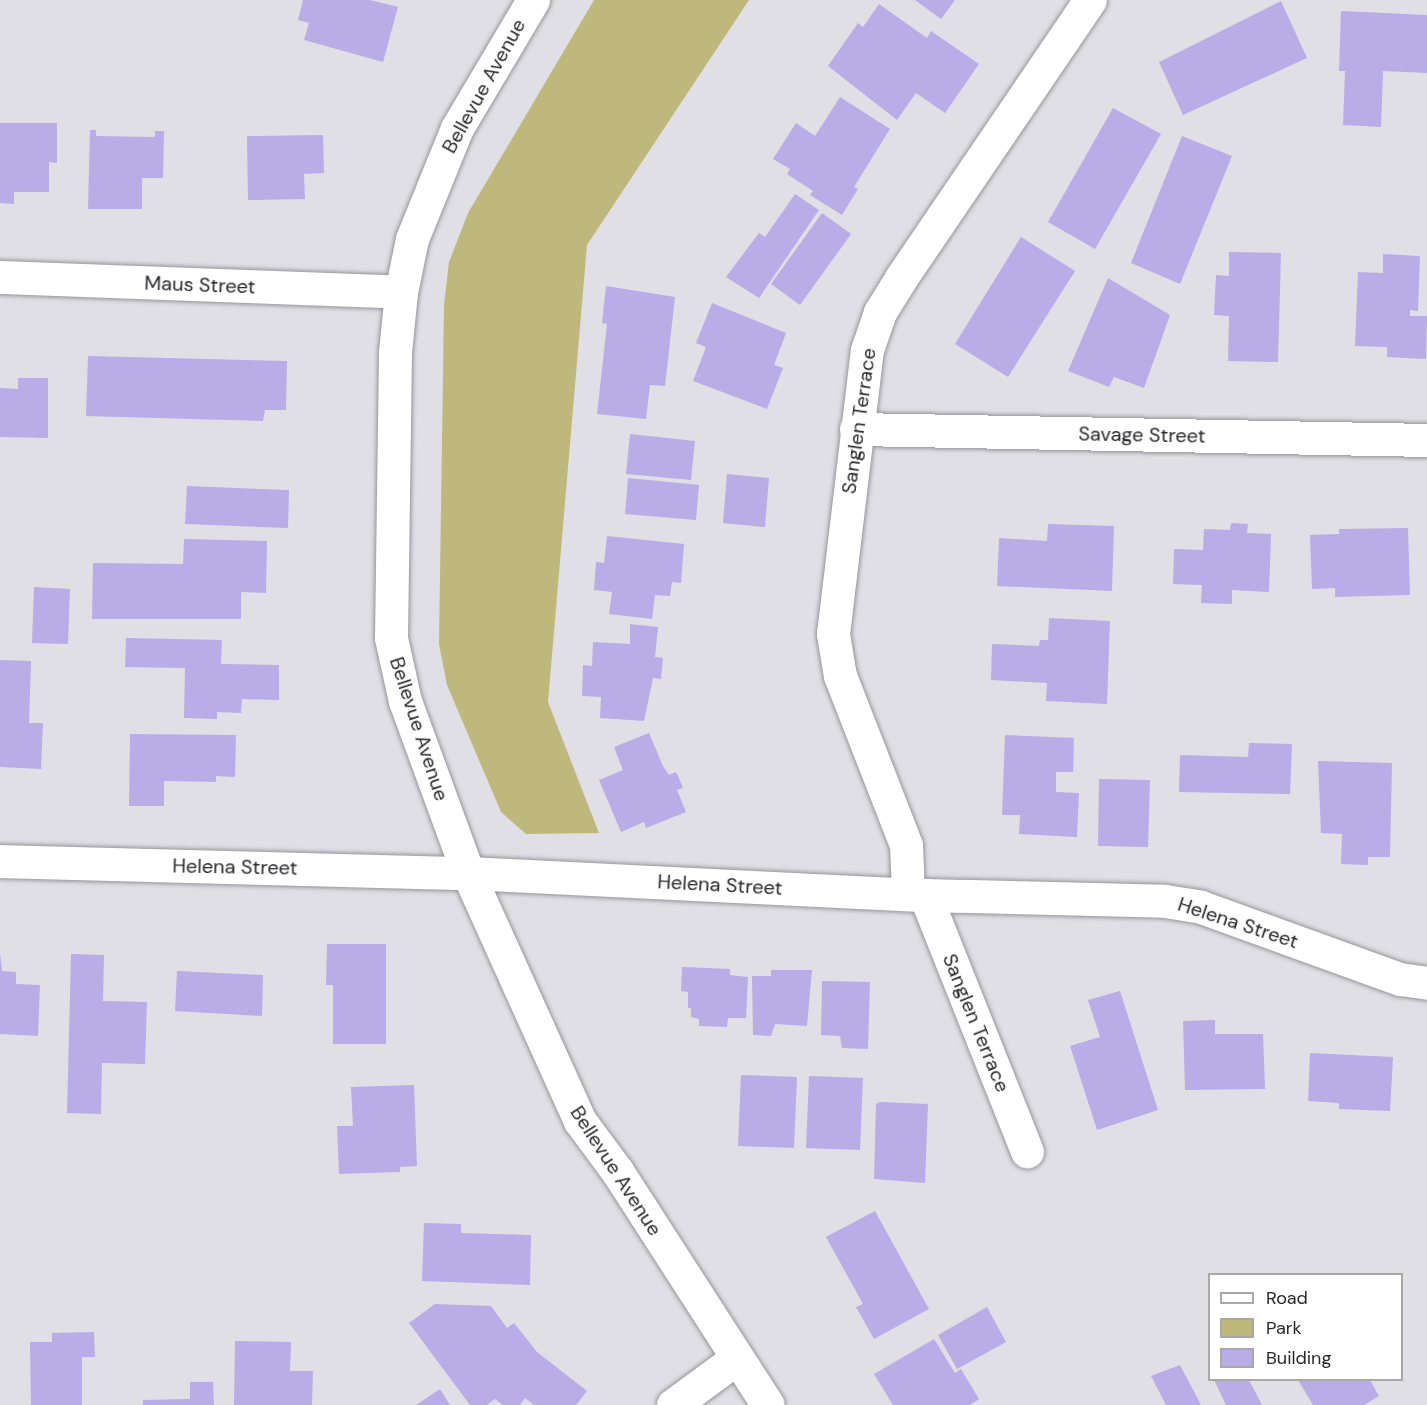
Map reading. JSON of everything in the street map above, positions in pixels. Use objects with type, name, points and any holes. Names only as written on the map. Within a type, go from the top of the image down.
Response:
[{"type":"street","name":"Bellevue Avenue","points":[[533,0],[457,128],[412,239],[400,292],[395,351],[391,638],[405,701],[468,873],[580,1122],[617,1171],[768,1405]]},
{"type":"street","name":"Sanglen Terrace","points":[[1027,1151],[916,895],[906,845],[840,676],[833,634],[867,350],[880,312],[1090,0]]},
{"type":"street","name":"Maus Street","points":[[0,277],[400,292]]},
{"type":"street","name":"Savage Street","points":[[856,429],[1427,440]]},
{"type":"street","name":"Helena Street","points":[[0,861],[468,873],[916,895],[1178,902],[1400,979],[1427,983]]},
{"type":"street","points":[[673,1405],[737,1358]]},
{"type":"green space","points":[[594,0],[749,0],[587,245],[548,702],[599,833],[526,834],[501,812],[447,685],[439,644],[444,305],[449,262],[468,213]]},
{"type":"building","points":[[303,0],[370,0],[398,7],[383,62],[304,40],[309,23],[298,20]]},
{"type":"building","points":[[915,0],[955,0],[941,19]]},
{"type":"building","points":[[1281,1],[1307,58],[1183,115],[1159,62]]},
{"type":"building","points":[[879,4],[927,38],[931,31],[979,64],[945,113],[916,93],[897,120],[828,66],[858,23],[863,27]]},
{"type":"building","points":[[1341,11],[1427,15],[1427,73],[1383,71],[1381,127],[1343,125],[1345,71],[1339,71]]},
{"type":"building","points":[[840,97],[890,129],[854,187],[858,189],[842,215],[810,195],[813,191],[787,174],[790,169],[773,159],[796,123],[815,136]]},
{"type":"building","points":[[1113,108],[1161,134],[1095,249],[1048,222]]},
{"type":"building","points":[[0,123],[57,123],[57,163],[49,162],[49,192],[14,192],[14,204],[0,203]]},
{"type":"building","points":[[90,130],[96,130],[96,136],[155,137],[155,131],[164,131],[163,178],[142,178],[142,209],[88,209]]},
{"type":"building","points":[[323,135],[324,173],[304,174],[305,199],[248,200],[247,136]]},
{"type":"building","points":[[1182,136],[1232,156],[1180,284],[1131,263]]},
{"type":"building","points":[[795,194],[819,210],[759,298],[726,277],[759,233],[765,237]]},
{"type":"building","points":[[822,213],[851,234],[800,305],[771,284]]},
{"type":"building","points":[[1021,237],[1075,271],[1008,377],[955,344]]},
{"type":"building","points":[[1229,252],[1281,253],[1278,362],[1228,361],[1229,316],[1214,315],[1216,275],[1229,276]]},
{"type":"building","points":[[1383,254],[1420,256],[1418,311],[1410,310],[1410,316],[1427,316],[1426,359],[1387,357],[1387,347],[1355,346],[1358,272],[1383,273]]},
{"type":"building","points":[[1108,278],[1170,315],[1144,388],[1114,377],[1109,387],[1068,371]]},
{"type":"building","points":[[606,286],[675,297],[665,386],[650,385],[646,419],[597,414],[607,324],[602,323]]},
{"type":"building","points":[[712,303],[786,333],[774,365],[783,368],[767,409],[693,381],[706,347],[696,343]]},
{"type":"building","points":[[88,356],[287,361],[286,410],[265,410],[263,421],[86,416]]},
{"type":"building","points":[[18,378],[48,378],[48,438],[0,437],[0,388],[18,389]]},
{"type":"building","points":[[630,434],[695,441],[691,480],[626,474]]},
{"type":"building","points":[[727,474],[769,478],[765,527],[723,523]]},
{"type":"building","points":[[628,478],[699,485],[696,520],[625,514]]},
{"type":"building","points":[[187,486],[289,490],[288,528],[185,524]]},
{"type":"building","points":[[1231,523],[1248,524],[1247,533],[1271,534],[1269,592],[1232,590],[1232,604],[1201,603],[1202,585],[1173,584],[1174,549],[1203,550],[1204,529],[1230,530]]},
{"type":"building","points":[[1048,524],[1114,526],[1112,591],[997,586],[999,538],[1047,541]]},
{"type":"building","points":[[1408,528],[1410,595],[1335,597],[1335,588],[1312,589],[1310,535],[1339,534],[1339,529]]},
{"type":"building","points":[[607,536],[684,544],[681,583],[672,582],[670,596],[655,595],[652,619],[609,614],[612,592],[594,590],[596,562],[604,563]]},
{"type":"building","points":[[184,539],[267,541],[266,593],[241,592],[241,619],[92,619],[93,563],[183,564]]},
{"type":"building","points":[[34,587],[70,589],[68,644],[32,643]]},
{"type":"building","points":[[1049,618],[1110,621],[1107,704],[1046,701],[1047,683],[991,680],[992,644],[1039,646],[1040,640],[1048,640]]},
{"type":"building","points":[[630,624],[658,627],[655,657],[663,658],[661,679],[653,678],[644,721],[600,718],[601,697],[582,696],[583,665],[592,666],[593,642],[630,644]]},
{"type":"building","points":[[126,638],[222,640],[221,664],[279,665],[279,700],[242,699],[241,713],[217,712],[217,719],[184,718],[185,668],[125,667]]},
{"type":"building","points":[[0,660],[31,661],[29,723],[43,723],[41,769],[0,767]]},
{"type":"building","points":[[649,733],[669,775],[676,772],[678,776],[683,788],[677,790],[686,812],[646,828],[644,822],[621,832],[599,780],[623,770],[614,747]]},
{"type":"building","points":[[130,734],[236,735],[235,777],[216,776],[216,782],[164,781],[164,806],[129,806]]},
{"type":"building","points":[[1005,735],[1074,738],[1073,772],[1056,772],[1056,792],[1079,793],[1077,837],[1019,834],[1020,815],[1002,815]]},
{"type":"building","points":[[1249,743],[1292,744],[1290,794],[1179,792],[1180,755],[1248,757]]},
{"type":"building","points":[[1318,761],[1392,763],[1390,857],[1368,857],[1368,865],[1341,864],[1342,834],[1321,833]]},
{"type":"building","points":[[1099,779],[1150,780],[1148,847],[1098,846]]},
{"type":"building","points":[[327,944],[386,944],[386,1044],[333,1044],[333,985],[326,985]]},
{"type":"building","points":[[0,953],[2,971],[16,972],[16,984],[40,985],[38,1036],[0,1034]]},
{"type":"building","points":[[71,954],[104,955],[103,1001],[147,1002],[145,1064],[102,1063],[101,1114],[67,1113]]},
{"type":"building","points":[[682,967],[730,969],[730,975],[748,977],[746,1018],[728,1018],[727,1027],[699,1026],[699,1019],[691,1017],[691,1008],[688,1008],[688,992],[681,991]]},
{"type":"building","points":[[771,970],[812,970],[807,1026],[775,1024],[771,1036],[753,1035],[752,976],[771,976]]},
{"type":"building","points":[[177,971],[263,975],[262,1016],[175,1011]]},
{"type":"building","points":[[822,981],[870,982],[868,1049],[842,1048],[840,1036],[821,1035]]},
{"type":"building","points":[[1120,991],[1158,1110],[1097,1130],[1070,1046],[1100,1037],[1088,1000]]},
{"type":"building","points":[[1215,1020],[1215,1034],[1263,1034],[1265,1089],[1185,1090],[1183,1021]]},
{"type":"building","points":[[1310,1053],[1393,1057],[1390,1111],[1339,1109],[1339,1103],[1308,1101]]},
{"type":"building","points":[[741,1075],[797,1077],[794,1148],[738,1146]]},
{"type":"building","points":[[809,1076],[863,1078],[860,1150],[806,1148]]},
{"type":"building","points":[[414,1085],[417,1166],[400,1167],[400,1172],[339,1174],[337,1126],[353,1126],[351,1087]]},
{"type":"building","points":[[880,1102],[928,1104],[925,1183],[874,1179],[876,1104]]},
{"type":"building","points":[[875,1211],[929,1309],[874,1339],[856,1307],[863,1304],[826,1237]]},
{"type":"building","points":[[424,1223],[461,1224],[461,1233],[531,1235],[530,1285],[422,1281]]},
{"type":"building","points":[[435,1304],[491,1306],[507,1328],[514,1323],[537,1352],[587,1391],[576,1405],[534,1405],[525,1398],[520,1405],[503,1405],[495,1399],[487,1405],[470,1405],[409,1323]]},
{"type":"building","points":[[987,1307],[1006,1342],[957,1369],[938,1335]]},
{"type":"building","points":[[94,1332],[95,1357],[82,1357],[82,1405],[31,1405],[30,1342],[52,1342],[52,1333]]},
{"type":"building","points":[[934,1339],[955,1373],[961,1369],[979,1399],[970,1405],[893,1405],[874,1374]]},
{"type":"building","points":[[235,1341],[291,1342],[290,1371],[313,1371],[312,1405],[234,1405]]},
{"type":"building","points":[[1180,1365],[1201,1405],[1166,1405],[1151,1376]]},
{"type":"building","points":[[1214,1381],[1250,1381],[1262,1405],[1226,1405]]},
{"type":"building","points":[[1299,1381],[1371,1381],[1379,1396],[1364,1405],[1313,1405]]},
{"type":"building","points":[[190,1382],[213,1382],[214,1405],[143,1405],[143,1400],[190,1399]]},
{"type":"building","points":[[440,1389],[450,1405],[416,1405]]}]
